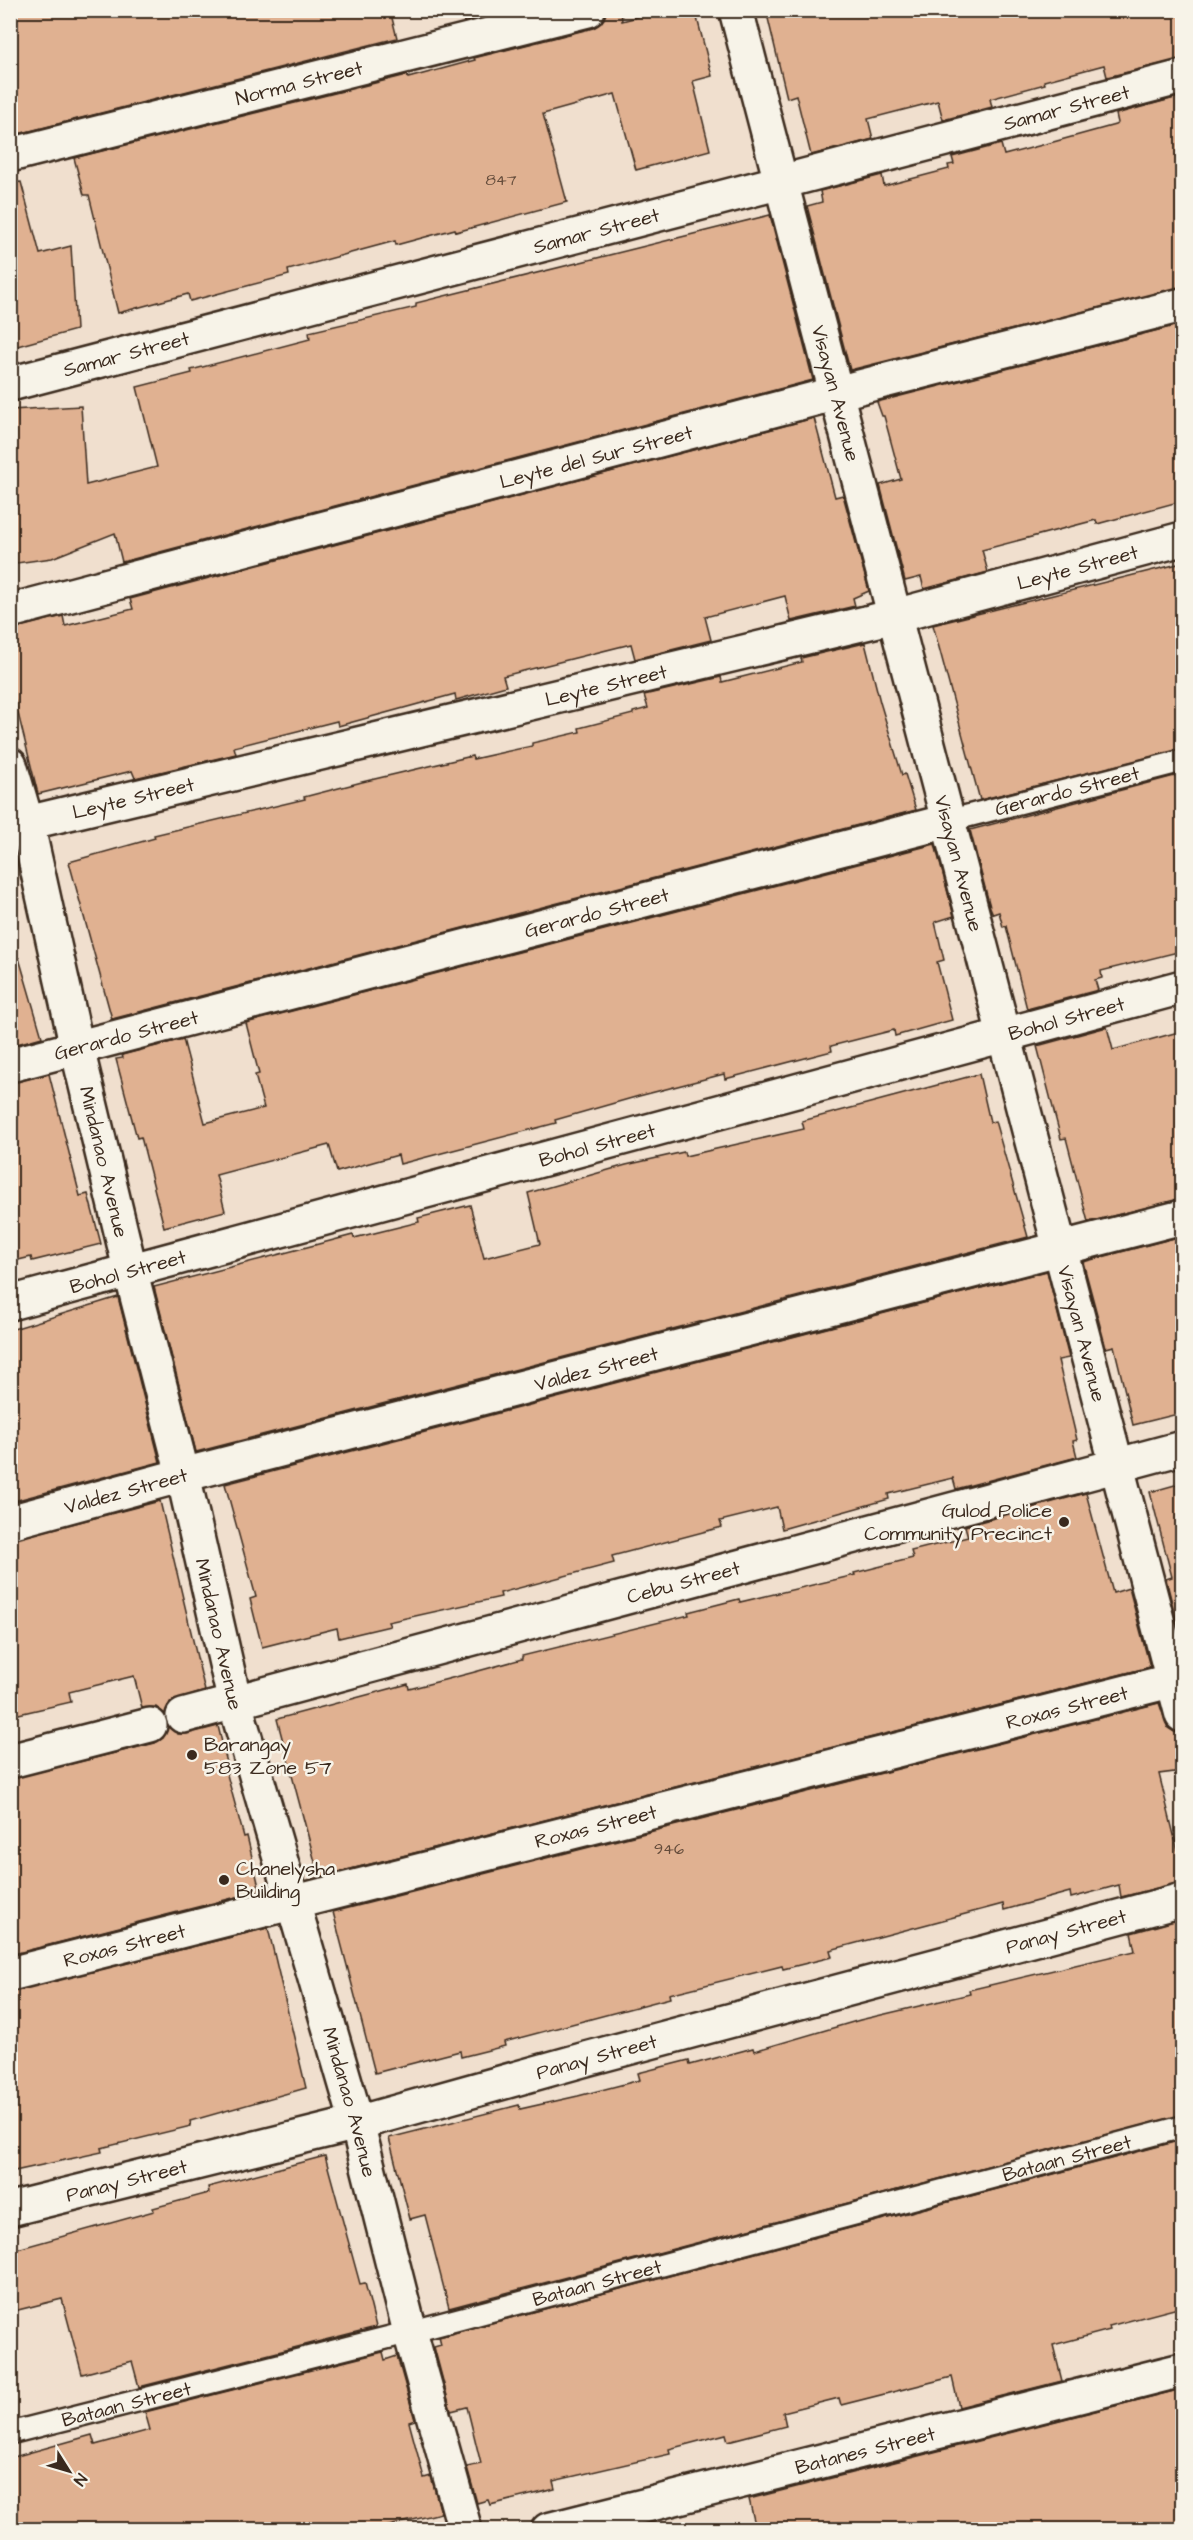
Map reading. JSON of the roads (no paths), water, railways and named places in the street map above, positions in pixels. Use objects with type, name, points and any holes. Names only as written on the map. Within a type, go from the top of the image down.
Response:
[{"type":"street","name":"Norma Street","points":[[10,155],[588,10]]},
{"type":"street","name":"Visayan Avenue","points":[[736,10],[1117,1465],[1178,1679],[1182,1715]]},
{"type":"street","name":"Samar Street","points":[[10,384],[1182,77]]},
{"type":"street","name":"Leyte del Sur Street","points":[[10,611],[1182,304]]},
{"type":"street","name":"Leyte Street","points":[[19,827],[895,616],[1182,539]]},
{"type":"street","name":"Mindanao Avenue","points":[[10,765],[19,827],[77,1048],[130,1269],[183,1475],[235,1703],[357,2123],[410,2332],[465,2529]]},
{"type":"street","name":"Gerardo Street","points":[[10,1065],[948,821]]},
{"type":"street","name":"Bohol Street","points":[[10,1303],[1182,987]]},
{"type":"street","name":"Valdez Street","points":[[10,1522],[183,1475],[1182,1217]]},
{"type":"street","name":"Cebu Street","points":[[183,1716],[1182,1448]]},
{"type":"street","name":"Roxas Street","points":[[10,1974],[1178,1679]]},
{"type":"street","points":[[10,1761],[150,1725]]},
{"type":"street","name":"Panay Street","points":[[10,2209],[357,2123],[586,2059],[1182,1900]]},
{"type":"street","name":"Batanes Street","points":[[548,2529],[1182,2370]]},
{"type":"lane","name":"Gerardo Street","points":[[948,821],[1182,761]]},
{"type":"lane","name":"Bataan Street","points":[[10,2433],[410,2332],[1182,2127]]},
{"type":"place","name":"Gulod Police Community Precinct","points":[[1064,1522]]},
{"type":"place","name":"Barangay 583 Zone 57","points":[[192,1755]]},
{"type":"place","name":"Chanelysha Building","points":[[224,1880]]}]
